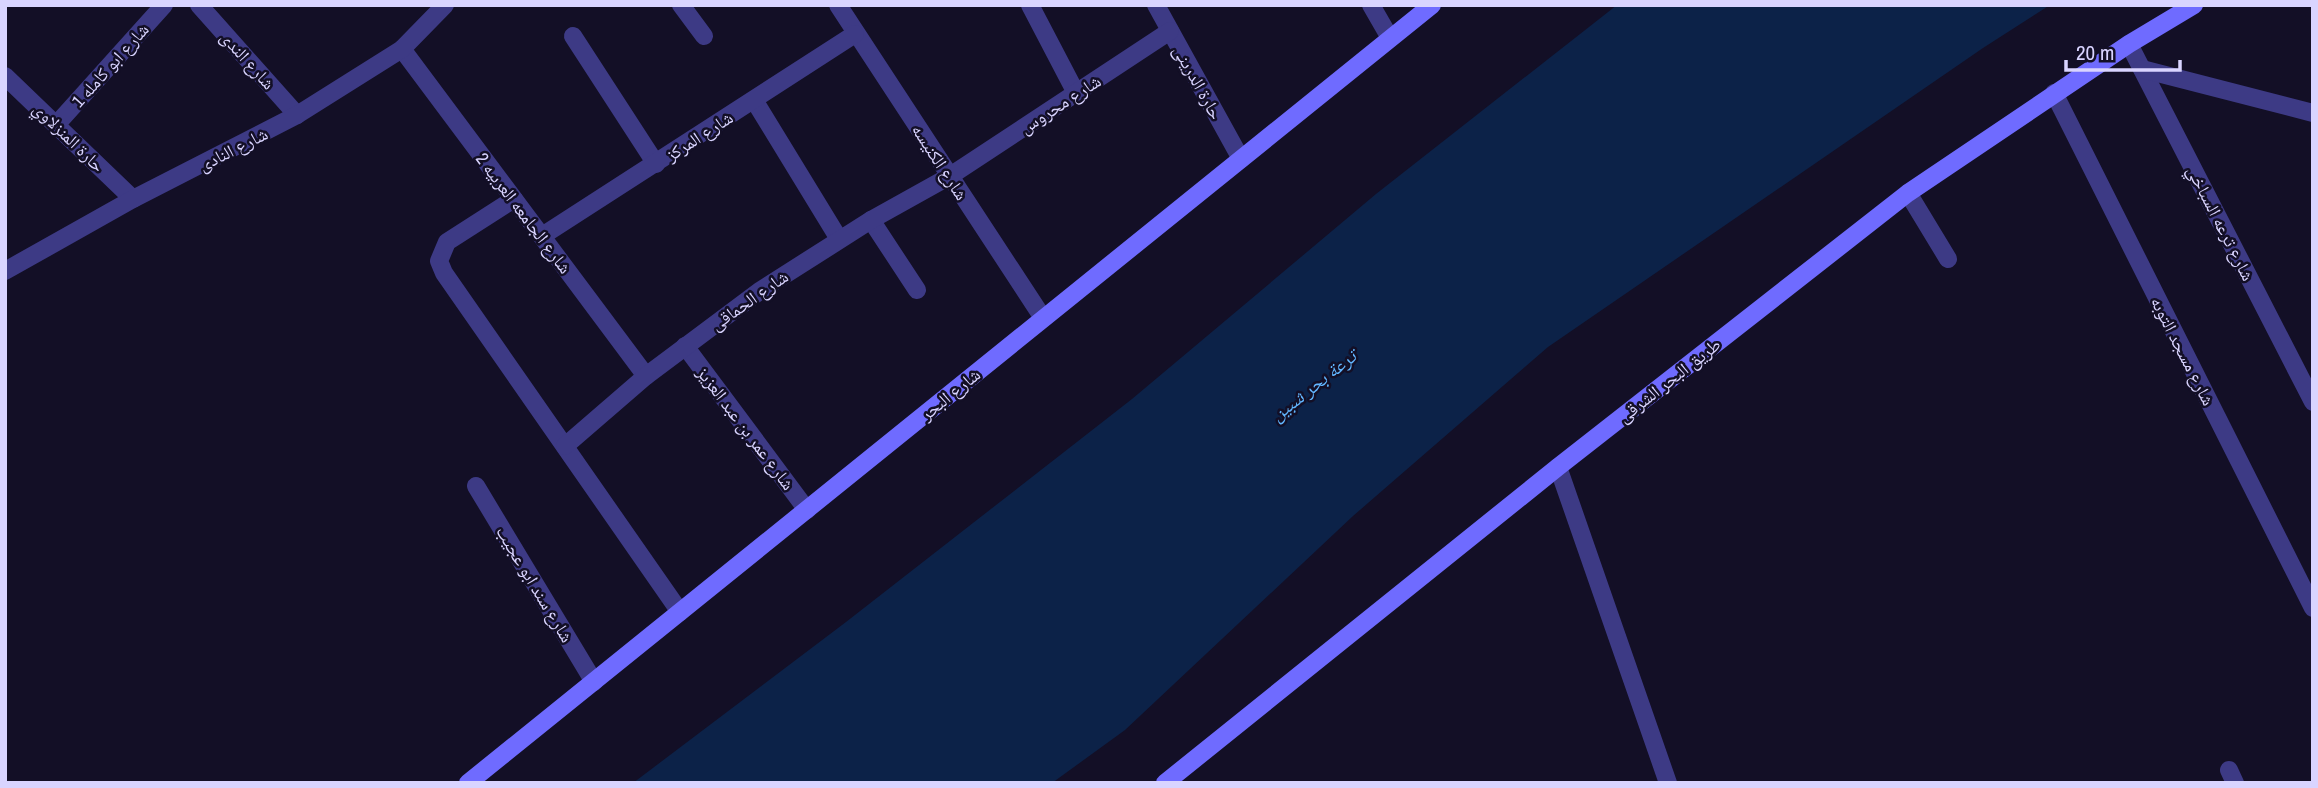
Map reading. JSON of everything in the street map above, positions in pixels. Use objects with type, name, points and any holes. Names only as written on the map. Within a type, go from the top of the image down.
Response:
[{"type":"street","name":"شارع الندى","points":[[199,5],[297,115]]},
{"type":"street","name":"شارع النادى","points":[[5,271],[133,199],[297,115],[402,49],[445,5]]},
{"type":"street","points":[[681,5],[704,36]]},
{"type":"street","name":"شارع الكنيسه","points":[[838,5],[1042,318]]},
{"type":"street","points":[[1030,5],[1076,93]]},
{"type":"street","name":"حارة الدرينى","points":[[1156,5],[1241,159]]},
{"type":"street","points":[[1371,5],[1390,38]]},
{"type":"street","name":"شارع البحر","points":[[468,783],[1432,5]]},
{"type":"street","name":"طريق البحر الشرقى","points":[[1165,783],[1558,467],[1908,193],[2054,93],[2193,5]]},
{"type":"street","name":"شارع ابو كامله 1","points":[[56,125],[155,8]]},
{"type":"street","name":"شارع محروس","points":[[950,176],[1170,31]]},
{"type":"street","name":"شارع المركز","points":[[542,236],[855,34]]},
{"type":"street","points":[[573,36],[656,164]]},
{"type":"street","name":"شارع ترعه السباخي","points":[[2130,44],[2313,402]]},
{"type":"street","name":"شارع الجامعه العربيه 2","points":[[402,49],[646,376]]},
{"type":"street","points":[[2142,69],[2313,113]]},
{"type":"street","name":"حارة المنزلاوي","points":[[5,76],[133,199]]},
{"type":"street","name":"شارع مسجد التوبه","points":[[2054,93],[2313,608]]},
{"type":"street","points":[[754,100],[839,239]]},
{"type":"street","name":"شارع الحماقى","points":[[565,446],[646,376],[761,290],[839,239],[950,176]]},
{"type":"street","points":[[1908,193],[1948,259]]},
{"type":"street","points":[[514,199],[447,242],[439,261],[444,273],[680,612]]},
{"type":"street","points":[[871,220],[917,290]]},
{"type":"street","name":"شارع عمر بن عبد العزيز","points":[[685,346],[807,510]]},
{"type":"street","points":[[1558,467],[1668,783]]},
{"type":"street","name":"شارع سند ابو عجيب","points":[[476,486],[594,682]]},
{"type":"water","name":"ترعة بحر شبين","points":[[1617,5],[2050,5],[1983,48],[1548,347],[1353,516],[1125,730],[1052,783],[633,783],[846,622],[1132,399],[1376,194]]}]
